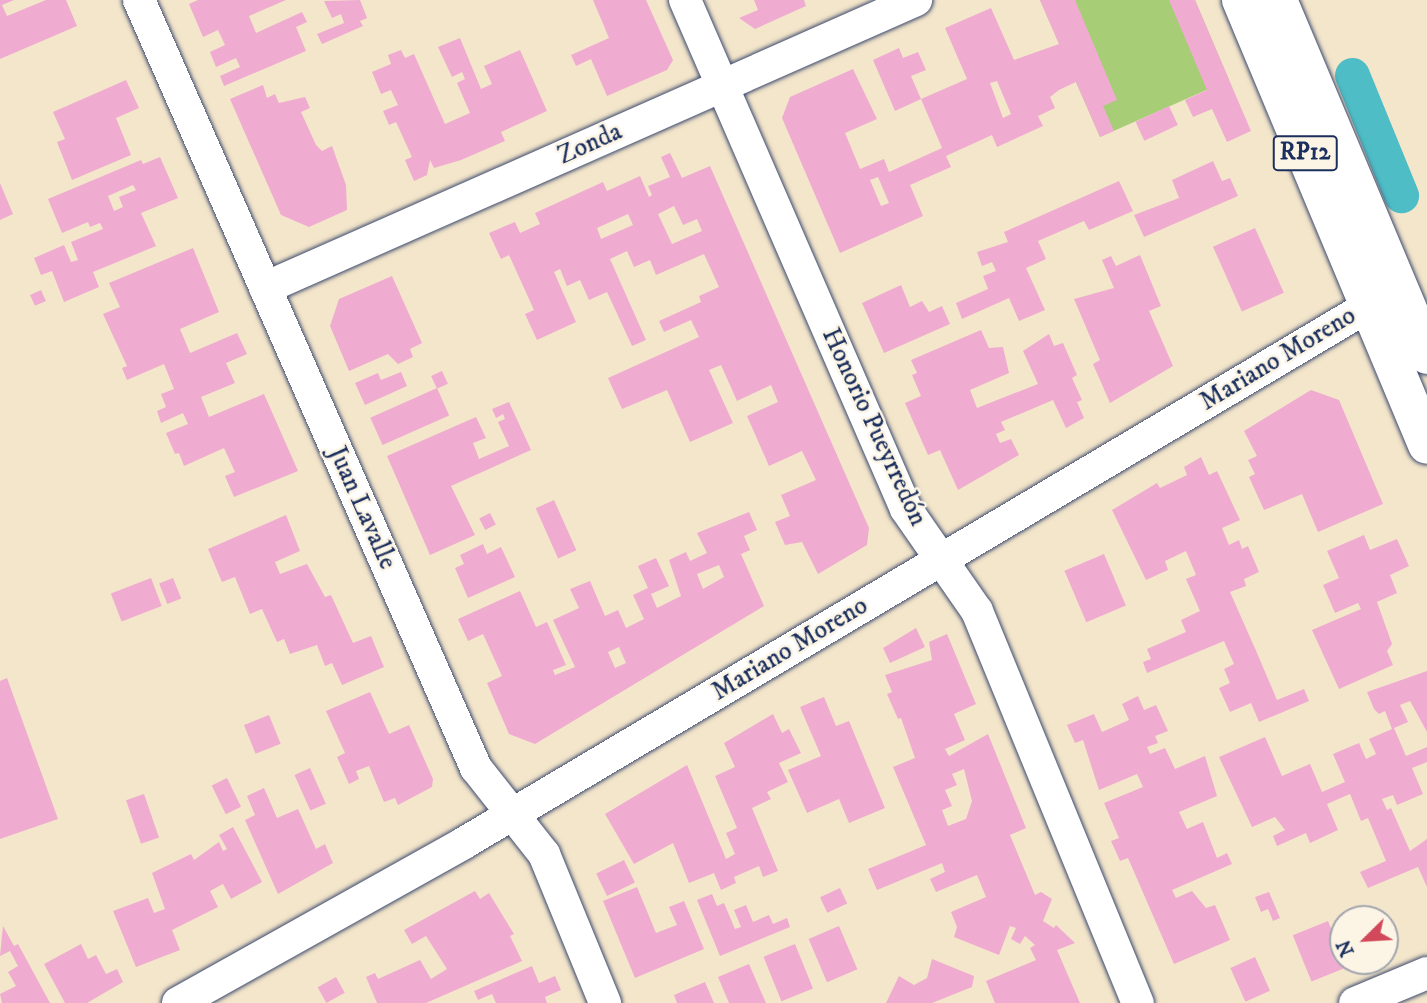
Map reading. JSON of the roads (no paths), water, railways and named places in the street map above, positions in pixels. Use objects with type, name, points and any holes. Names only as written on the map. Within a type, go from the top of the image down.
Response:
[{"type":"main road","name":"RP12","points":[[1241,0],[1384,297],[1427,355]]},
{"type":"main road","name":"RP12","points":[[1278,0],[1384,297],[1427,445]]},
{"type":"street","name":"Juan Lavalle","points":[[139,0],[476,768],[544,854],[605,1003]]},
{"type":"street","name":"Honorio Pueyrredón","points":[[685,0],[906,509],[977,611],[1138,1003]]},
{"type":"street","name":"Zonda","points":[[265,288],[916,0]]},
{"type":"street","name":"Mariano Moreno","points":[[178,1003],[512,814],[1384,297]]},
{"type":"street","points":[[1355,1003],[1427,973]]},
{"type":"waterway","points":[[1352,75],[1401,195]]}]
